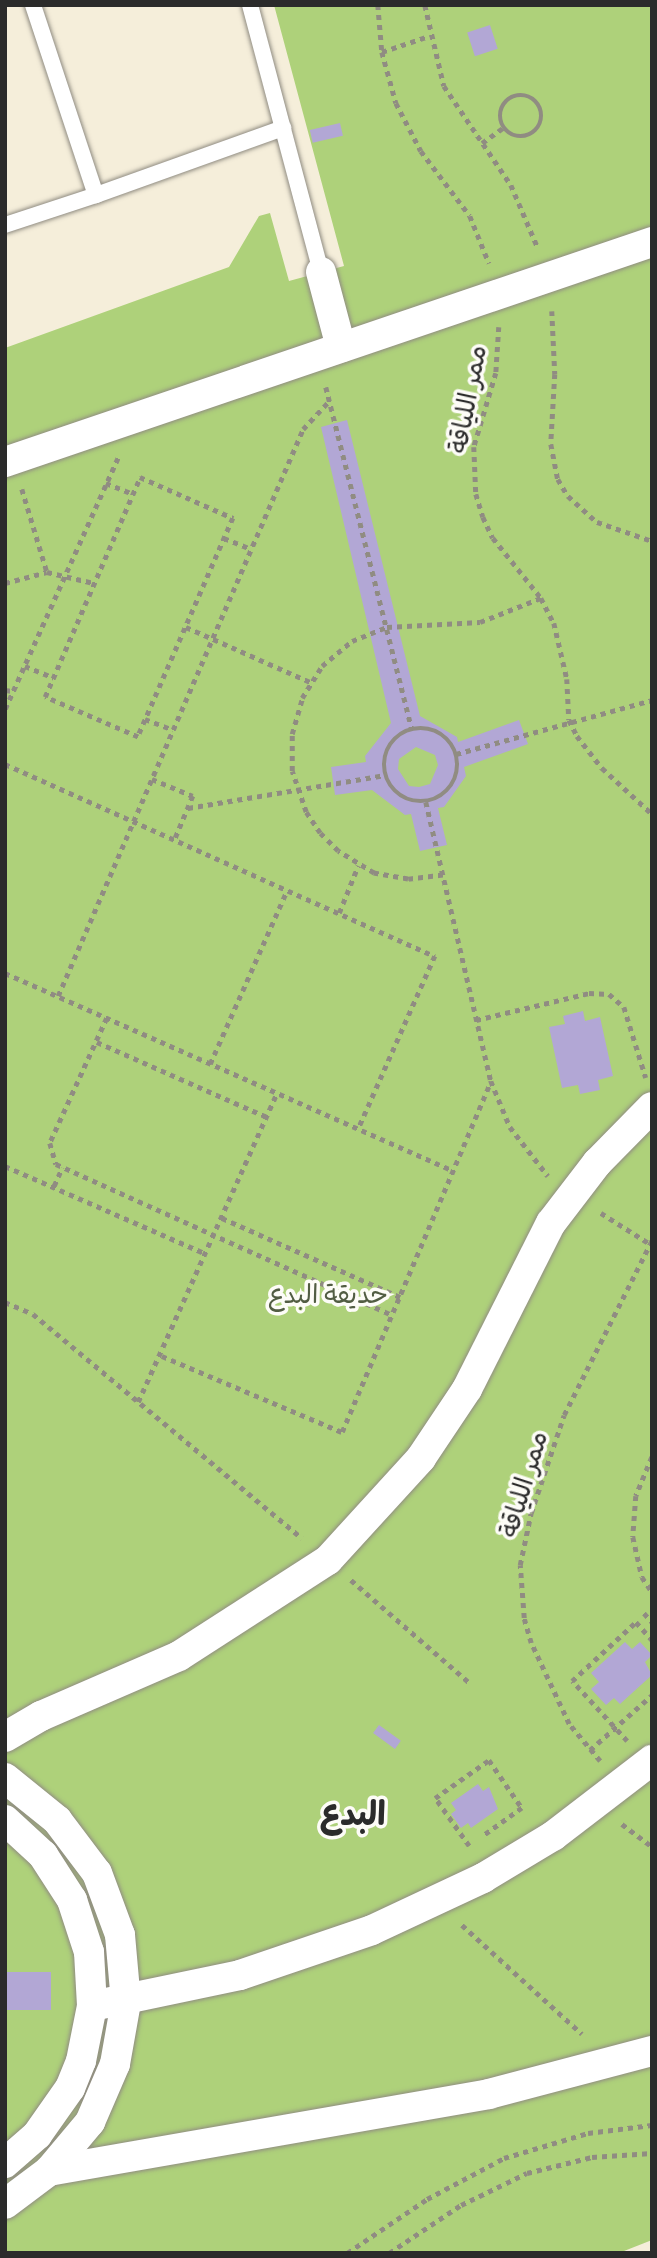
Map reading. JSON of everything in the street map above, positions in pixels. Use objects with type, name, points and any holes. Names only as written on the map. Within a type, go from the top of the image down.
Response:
[{"type":"street","points":[[9,461],[652,242]]},
{"type":"street","points":[[321,272],[329,351]]},
{"type":"street","points":[[5,1737],[41,1716],[179,1656],[328,1560],[395,1490],[446,1424],[486,1352],[534,1252],[571,1195],[650,1095]]},
{"type":"street","points":[[92,2006],[126,2002],[295,1958],[435,1901],[553,1836],[642,1768]]},
{"type":"street","points":[[5,1778],[57,1820],[97,1873],[120,1936],[126,2002],[123,2033],[104,2094],[90,2122],[49,2171],[5,2204]]},
{"type":"street","points":[[5,1820],[43,1855],[72,1900],[89,1952],[92,2006],[81,2061],[70,2088],[37,2135],[5,2163]]},
{"type":"street","points":[[49,2171],[489,2094],[652,2051]]},
{"type":"lane","points":[[33,5],[96,195]]},
{"type":"lane","points":[[250,5],[321,272]]},
{"type":"lane","points":[[5,225],[283,128]]},
{"type":"path","name":"ممر اللياقة","points":[[378,5],[382,52],[407,128],[476,229],[496,295],[499,348],[490,399],[474,447],[476,494],[493,538],[541,597],[563,650],[569,720],[588,753],[652,814]]},
{"type":"path","points":[[382,52],[429,36]]},
{"type":"path","points":[[513,96],[532,97],[539,104],[542,122],[529,136],[520,138],[503,128],[500,110],[513,96]]},
{"type":"path","points":[[482,143],[503,128]]},
{"type":"path","points":[[329,351],[329,401],[412,729]]},
{"type":"path","points":[[58,996],[303,429],[329,401]]},
{"type":"path","points":[[5,709],[136,418]]},
{"type":"path","points":[[9,461],[47,572]]},
{"type":"path","points":[[140,477],[233,518],[224,538],[138,737],[45,696],[140,477]]},
{"type":"path","points":[[106,483],[133,494]]},
{"type":"path","points":[[224,538],[251,549]]},
{"type":"path","points":[[5,583],[47,572],[94,583]]},
{"type":"path","points":[[443,874],[391,877],[358,866],[320,833],[296,790],[292,734],[310,682],[352,641],[387,627],[480,622],[541,597]]},
{"type":"path","points":[[186,627],[310,682]]},
{"type":"path","points":[[24,666],[54,678]]},
{"type":"path","points":[[5,690],[13,691]]},
{"type":"path","points":[[456,754],[569,720],[652,700]]},
{"type":"path","points":[[145,719],[173,730]]},
{"type":"path","points":[[412,729],[439,733],[456,754],[458,767],[448,790],[426,802],[400,797],[385,775],[386,752],[401,733],[412,729]]},
{"type":"path","points":[[5,764],[435,956],[358,1129]]},
{"type":"path","points":[[188,808],[385,775]]},
{"type":"path","points":[[152,779],[193,796],[175,839]]},
{"type":"path","points":[[426,802],[491,1082],[523,1149],[571,1195],[651,1243]]},
{"type":"path","points":[[339,913],[358,866]]},
{"type":"path","points":[[210,1064],[288,890]]},
{"type":"path","points":[[5,973],[453,1171]]},
{"type":"path","points":[[477,1020],[589,993],[609,994],[624,1007],[650,1095]]},
{"type":"path","points":[[107,1018],[50,1143],[52,1157],[62,1168],[392,1315]]},
{"type":"path","points":[[97,1042],[267,1117]]},
{"type":"path","points":[[162,1356],[342,1432],[491,1082]]},
{"type":"path","points":[[138,1402],[162,1356],[277,1093]]},
{"type":"path","points":[[5,1166],[206,1254]]},
{"type":"path","points":[[54,1186],[62,1168]]},
{"type":"path","points":[[222,1218],[400,1297]]},
{"type":"path","name":"ممر اللياقة","points":[[642,1768],[590,1750],[554,1700],[524,1618],[520,1565],[531,1513],[564,1415],[651,1243]]},
{"type":"path","points":[[5,1302],[33,1314],[328,1560],[471,1684]]},
{"type":"path","points":[[652,1457],[636,1496],[633,1536],[642,1577],[652,1592]]},
{"type":"path","points":[[644,1613],[652,1622]]},
{"type":"path","points":[[642,1768],[615,1728],[572,1681],[636,1622],[652,1640]]},
{"type":"path","points":[[590,1750],[652,1696]]},
{"type":"path","points":[[489,1760],[523,1808],[469,1846],[435,1798],[489,1760]]},
{"type":"path","points":[[435,1901],[613,2063]]},
{"type":"path","points":[[347,2253],[427,2199],[504,2158],[588,2133],[652,2125]]},
{"type":"path","points":[[389,2253],[460,2205],[527,2173],[592,2157],[652,2153]]},
{"type":"green space","name":"حديقة البدع","points":[[274,5],[652,5],[652,2240],[619,2253],[5,2253],[5,348],[229,267],[259,216],[270,213],[289,281],[344,266]]},
{"type":"building","points":[[490,25],[498,49],[475,56],[467,32]]},
{"type":"building","points":[[340,123],[343,136],[313,143],[310,130]]},
{"type":"building","points":[[347,420],[420,716],[457,737],[458,742],[519,720],[528,744],[464,767],[466,776],[444,807],[438,808],[447,845],[420,851],[411,814],[405,815],[372,790],[335,795],[331,767],[366,762],[365,756],[391,723],[321,427]],"holes":[[[416,747],[435,755],[438,765],[430,784],[409,786],[398,769],[399,759]]]},
{"type":"building","points":[[583,1011],[585,1021],[600,1017],[613,1076],[598,1080],[600,1090],[580,1094],[578,1085],[562,1088],[549,1027],[565,1024],[563,1016]]},
{"type":"building","points":[[625,1642],[632,1649],[640,1642],[652,1655],[645,1662],[652,1675],[620,1704],[614,1698],[606,1705],[591,1689],[599,1682],[591,1673]]},
{"type":"building","points":[[379,1725],[401,1741],[395,1749],[373,1733]]},
{"type":"building","points":[[478,1784],[483,1791],[489,1787],[498,1809],[471,1828],[468,1823],[461,1828],[451,1814],[456,1810],[451,1803]]},
{"type":"building","points":[[5,1972],[51,1972],[51,2010],[5,2010]]},
{"type":"district","name":"البدع","points":[[353,1814]]}]
